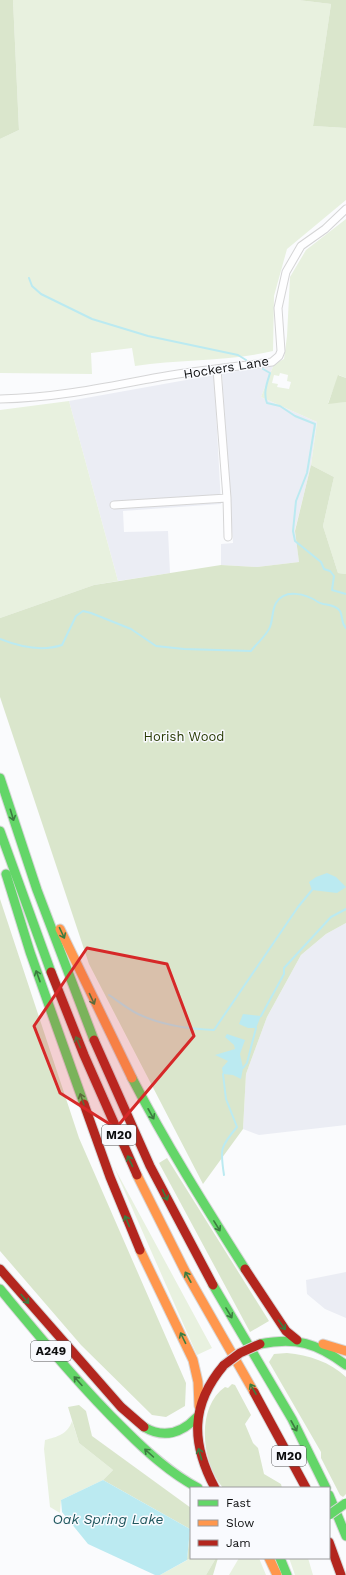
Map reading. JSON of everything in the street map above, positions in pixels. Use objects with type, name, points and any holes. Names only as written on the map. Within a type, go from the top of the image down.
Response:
[{"type":"highway","name":"M20","points":[[0,778],[36,887],[66,969],[99,1048],[163,1192],[210,1280],[292,1423],[325,1487]]},
{"type":"highway","name":"M20","points":[[0,831],[55,986],[91,1073],[135,1171],[185,1272],[273,1423],[305,1487]]},
{"type":"highway","name":"M20","points":[[0,839],[11,893],[30,952],[122,1209],[193,1360],[198,1382],[199,1406]]},
{"type":"highway","name":"M20","points":[[36,887],[60,930],[122,1060],[166,1142],[270,1307],[286,1331],[297,1340]]},
{"type":"highway","name":"A249","points":[[0,1269],[62,1343],[118,1403],[144,1427],[158,1434],[172,1434],[184,1430],[197,1418]]},
{"type":"highway","name":"A249","points":[[0,1289],[104,1410],[141,1446],[179,1478],[196,1487]]},
{"type":"highway","points":[[215,1487],[200,1455],[197,1436],[197,1418],[199,1406],[207,1387],[224,1365],[240,1353],[260,1344],[281,1340],[297,1340],[346,1351]]},
{"type":"highway","points":[[312,1343],[346,1365]]},
{"type":"highway","points":[[179,1478],[190,1489]]},
{"type":"highway","points":[[330,1498],[346,1536]]},
{"type":"highway","points":[[330,1514],[346,1504]]},
{"type":"highway","points":[[330,1545],[341,1575]]},
{"type":"highway","points":[[269,1559],[277,1575]]},
{"type":"highway","points":[[280,1559],[287,1575]]},
{"type":"street","name":"Hockers Lane","points":[[0,398],[35,398],[101,389],[155,378],[272,362],[279,356],[281,340],[278,308],[286,272],[301,246],[325,229],[346,208]]},
{"type":"street","points":[[217,369],[227,498],[228,537]]},
{"type":"street","points":[[114,504],[227,498]]},
{"type":"highlighted area","points":[[87,948],[167,964],[194,1036],[116,1128],[60,1093],[34,1026]]},
{"type":"shaded area","points":[[274,364],[261,397],[317,422],[311,465],[295,530],[299,562],[257,567],[221,565],[221,544],[233,543],[222,374]]},
{"type":"shaded area","points":[[214,375],[221,504],[123,511],[124,532],[168,531],[170,573],[118,581],[69,401]]},
{"type":"shaded area","points":[[346,923],[346,1125],[259,1135],[243,1129],[246,1074],[267,1017],[301,955],[326,934]]},
{"type":"shaded area","points":[[346,1272],[346,1318],[325,1309],[307,1294],[306,1280]]},
{"type":"green space","points":[[0,0],[13,0],[19,130],[0,139]]},
{"type":"green space","points":[[13,0],[298,0],[331,4],[313,126],[346,128],[346,200],[287,249],[274,296],[273,351],[256,355],[222,359],[135,366],[132,348],[91,353],[92,374],[0,373],[0,139],[19,130]]},
{"type":"green space","points":[[298,0],[346,0],[346,128],[313,126],[331,4]]},
{"type":"green space","points":[[346,219],[346,378],[339,375],[328,403],[346,402],[346,574],[338,573],[323,526],[334,477],[311,465],[317,422],[261,397],[274,364],[284,359],[287,336],[290,277],[306,250]],"holes":[[[280,373],[288,375],[287,381],[291,382],[289,389],[277,387],[278,384],[272,383],[274,375],[279,376]]]},
{"type":"green space","points":[[338,375],[346,378],[346,402],[328,404]]},
{"type":"green space","points":[[69,401],[118,581],[94,585],[0,618],[0,410]]},
{"type":"green space","name":"Horish Wood","points":[[311,465],[334,477],[323,526],[338,573],[346,574],[346,923],[326,934],[301,955],[267,1017],[246,1074],[243,1129],[203,1184],[89,964],[0,697],[0,618],[94,585],[221,565],[257,567],[299,562],[295,531]]},
{"type":"green space","points":[[0,899],[79,1138],[186,1383],[185,1406],[166,1417],[152,1415],[81,1345],[0,1251]]},
{"type":"green space","points":[[167,1158],[269,1321],[250,1332],[159,1163]]},
{"type":"green space","points":[[114,1167],[212,1348],[197,1355]]},
{"type":"green space","points":[[287,1353],[303,1355],[319,1360],[333,1367],[346,1377],[346,1494],[343,1497],[340,1495],[321,1458],[321,1452],[269,1362],[274,1354]]},
{"type":"green space","points":[[232,1384],[235,1385],[251,1415],[245,1424],[253,1443],[258,1448],[264,1474],[281,1484],[282,1487],[222,1487],[216,1478],[206,1451],[206,1422],[209,1408],[215,1396],[225,1387],[228,1388]]},
{"type":"green space","points":[[79,1405],[86,1411],[92,1436],[190,1507],[190,1529],[103,1480],[113,1470],[79,1443],[68,1407]]},
{"type":"green space","points":[[72,1421],[79,1443],[113,1470],[103,1480],[61,1500],[60,1513],[50,1507],[44,1449],[45,1440],[65,1432]]},
{"type":"green space","points":[[190,1529],[190,1558],[187,1560]]},
{"type":"green space","points":[[190,1559],[215,1559],[206,1575],[160,1575]]},
{"type":"green space","points":[[215,1559],[218,1559],[213,1575],[206,1575]]},
{"type":"green space","points":[[238,1559],[259,1559],[266,1575],[229,1575]]},
{"type":"green space","points":[[289,1559],[308,1559],[313,1575],[295,1575]]},
{"type":"water","points":[[327,873],[336,877],[346,887],[337,893],[312,890],[309,882],[316,877]]},
{"type":"water","points":[[243,1014],[261,1016],[256,1028],[248,1028],[239,1024]]},
{"type":"water","points":[[227,1034],[245,1040],[240,1054],[243,1068],[241,1079],[233,1075],[223,1074],[222,1068],[228,1061],[215,1055],[235,1049],[234,1045],[225,1037]]},
{"type":"water","name":"Oak Spring Lake","points":[[103,1480],[190,1529],[187,1560],[160,1575],[155,1575],[88,1544],[62,1512],[61,1500]]},
{"type":"waterway","points":[[29,278],[32,286],[41,294],[92,319],[148,336],[238,355],[246,360]]},
{"type":"waterway","points":[[263,369],[270,373],[265,392],[267,403],[280,406],[295,416],[315,424],[307,473],[296,501],[293,531],[295,541],[321,562],[324,569],[330,571],[334,576],[332,590],[346,594]]},
{"type":"waterway","points":[[0,639],[31,648],[46,648],[62,645],[76,616],[83,611],[131,629],[156,646],[184,649],[251,651],[269,630],[276,603],[280,598],[290,594],[302,595],[320,603],[338,608],[342,615],[343,624],[346,628]]},
{"type":"waterway","points":[[109,995],[134,1012],[147,1018],[166,1024],[195,1029],[214,1030],[298,907],[312,890]]},
{"type":"waterway","points":[[261,1016],[284,974],[284,968],[331,917],[346,909]]},
{"type":"waterway","points":[[243,1068],[247,1063],[256,1028]]},
{"type":"waterway","points":[[223,1074],[226,1099],[237,1127],[224,1144],[222,1154],[224,1175]]},
{"type":"traffic: fast","points":[[0,778],[37,890],[94,1040]]},
{"type":"traffic: fast","points":[[0,831],[51,972]]},
{"type":"traffic: fast","points":[[6,874],[30,952],[84,1104]]},
{"type":"traffic: fast","points":[[132,1078],[172,1151],[245,1269]]},
{"type":"traffic: fast","points":[[213,1285],[292,1419],[326,1487]]},
{"type":"traffic: fast","points":[[0,1289],[61,1361],[108,1413],[159,1462],[196,1487]]},
{"type":"traffic: fast","points":[[260,1344],[285,1341],[306,1344],[325,1351],[346,1365]]},
{"type":"traffic: fast","points":[[144,1427],[159,1433],[172,1432],[185,1427],[197,1417]]},
{"type":"traffic: fast","points":[[330,1497],[346,1536]]},
{"type":"traffic: fast","points":[[330,1514],[346,1503]]},
{"type":"traffic: fast","points":[[280,1559],[287,1575]]},
{"type":"traffic: slow","points":[[60,929],[132,1078]]},
{"type":"traffic: slow","points":[[137,1175],[185,1271],[254,1392]]},
{"type":"traffic: slow","points":[[140,1250],[193,1360],[198,1382],[199,1406]]},
{"type":"traffic: slow","points":[[323,1344],[346,1351]]},
{"type":"traffic: slow","points":[[269,1559],[277,1575]]},
{"type":"traffic: jam","points":[[51,972],[84,1055],[137,1175]]},
{"type":"traffic: jam","points":[[94,1040],[150,1166],[213,1285]]},
{"type":"traffic: jam","points":[[84,1104],[110,1177],[140,1250]]},
{"type":"traffic: jam","points":[[0,1269],[121,1407],[144,1427]]},
{"type":"traffic: jam","points":[[245,1269],[286,1331],[297,1340]]},
{"type":"traffic: jam","points":[[224,1365],[240,1353],[260,1344]]},
{"type":"traffic: jam","points":[[215,1487],[207,1471],[198,1440],[198,1425],[200,1410],[205,1395],[213,1380],[224,1365]]},
{"type":"traffic: jam","points":[[254,1392],[305,1487]]},
{"type":"traffic: jam","points":[[330,1545],[341,1575]]}]
